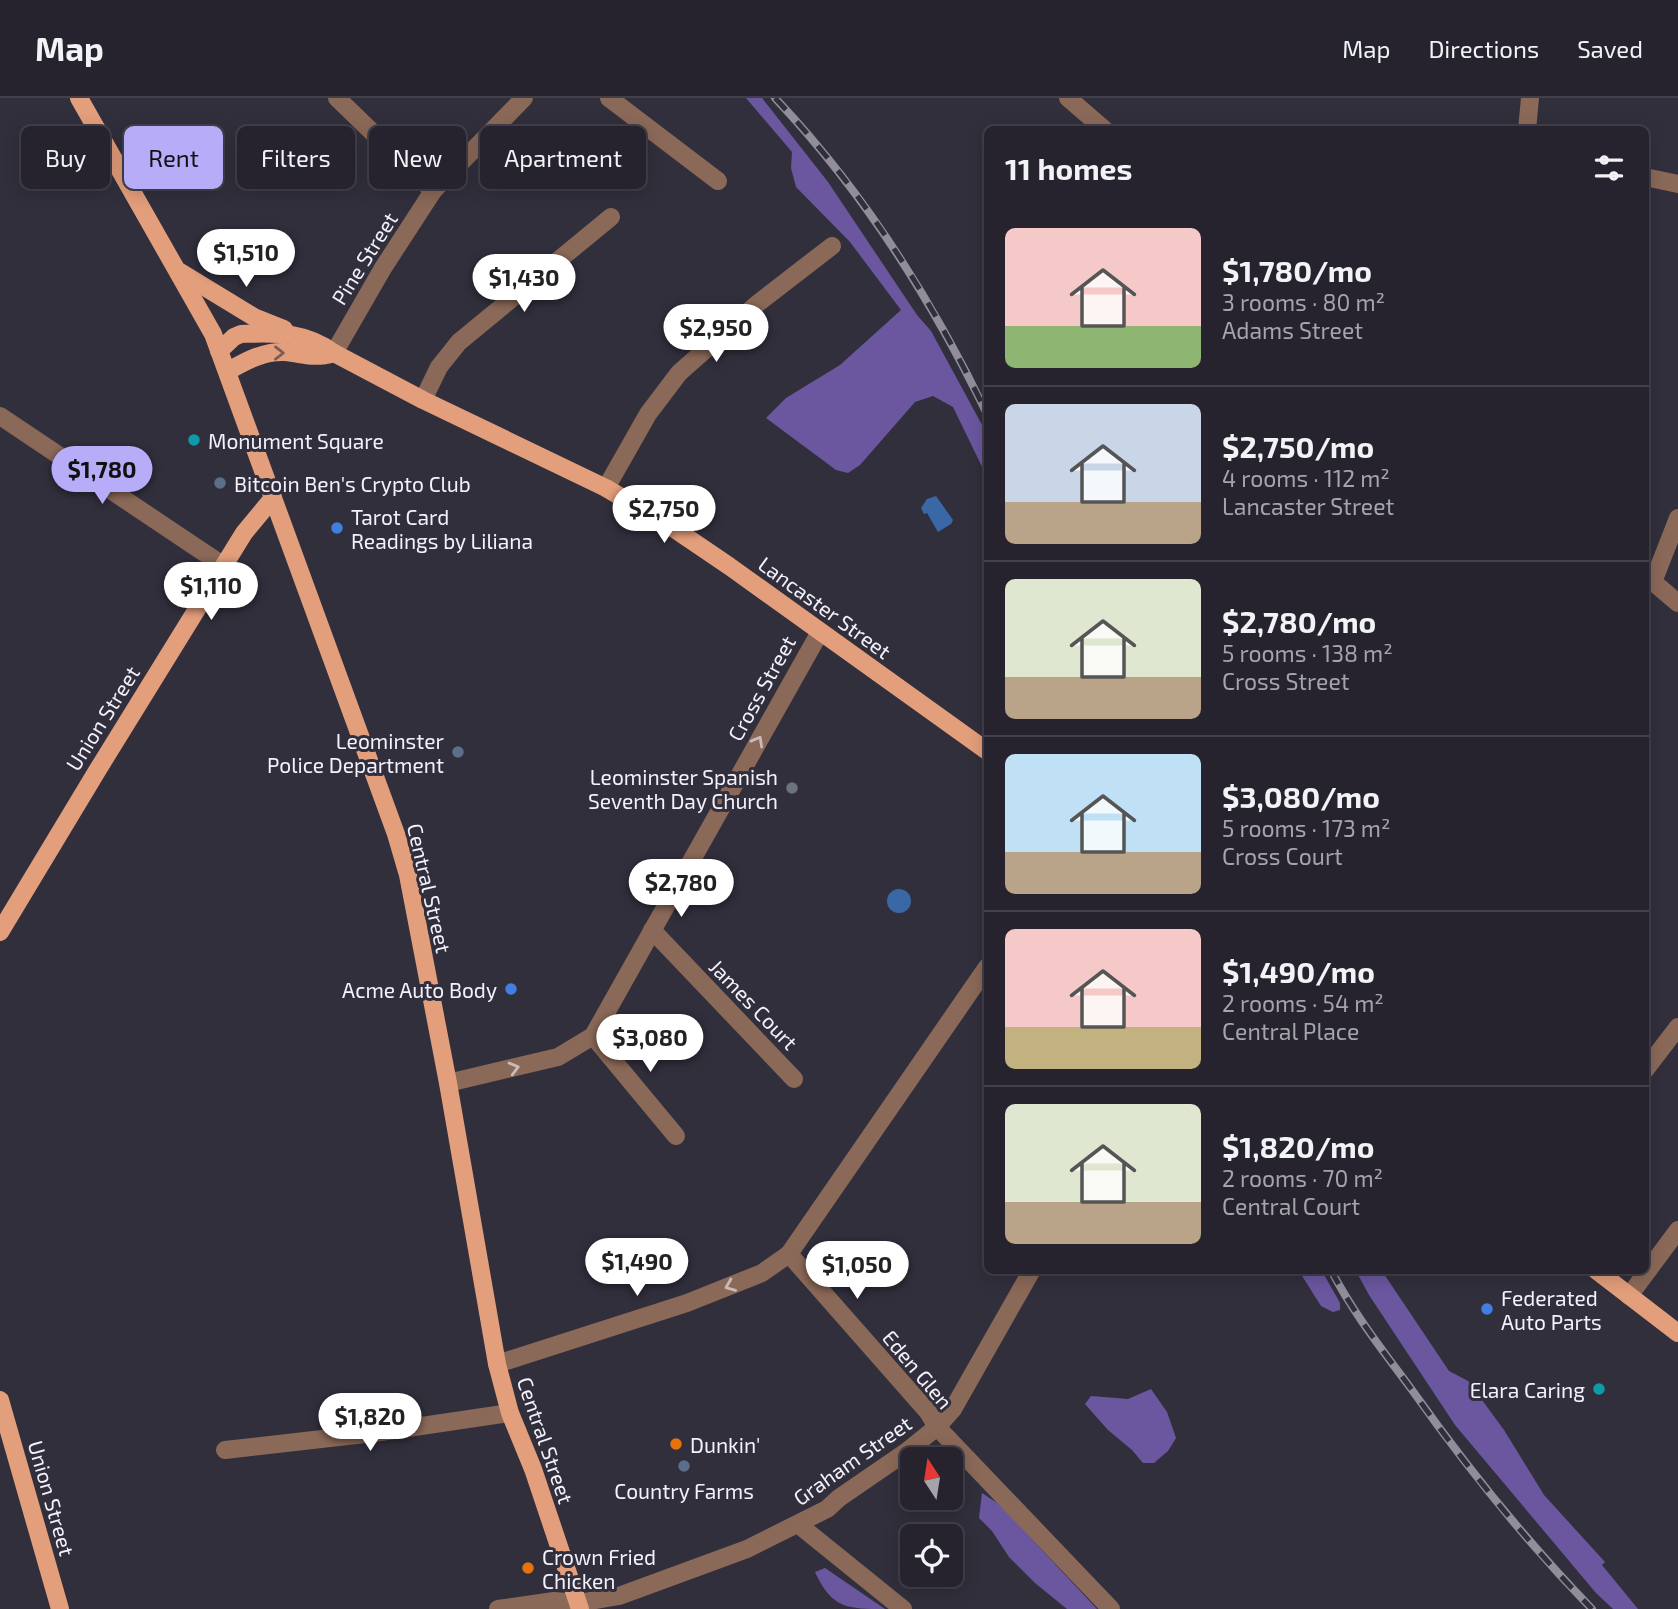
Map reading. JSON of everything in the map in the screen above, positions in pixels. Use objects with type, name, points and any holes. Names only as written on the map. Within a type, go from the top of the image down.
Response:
[{"type":"main road","name":"Central Street","points":[[79,98],[213,334],[396,834],[408,875],[448,1083],[496,1364],[510,1413],[533,1469],[579,1606]]},
{"type":"main road","points":[[179,272],[254,317],[297,335]]},
{"type":"main road","name":"Lancaster Street","points":[[219,351],[233,337],[242,334],[297,335],[323,345],[334,354],[423,400],[606,488],[718,558],[984,749]]},
{"type":"main road","name":"Lancaster Street","points":[[228,371],[263,354],[284,352],[317,358],[334,354]]},
{"type":"main road","name":"Union Street","points":[[0,932],[244,533],[273,498]]},
{"type":"main road","points":[[1601,1274],[1678,1333]]},
{"type":"main road","name":"Union Street","points":[[0,1400],[60,1609]]},
{"type":"street","points":[[337,98],[433,191]]},
{"type":"street","name":"Pine Street","points":[[334,354],[383,268],[433,191],[524,98]]},
{"type":"street","points":[[610,98],[718,181]]},
{"type":"street","points":[[1068,98],[1100,126]]},
{"type":"street","points":[[1528,126],[1531,98]]},
{"type":"street","points":[[1649,178],[1678,184]]},
{"type":"street","points":[[423,400],[439,367],[459,342],[611,217]]},
{"type":"street","points":[[606,488],[648,414],[679,373],[757,304],[832,246]]},
{"type":"street","points":[[0,416],[224,566]]},
{"type":"street","points":[[1678,518],[1649,579],[1678,603]]},
{"type":"street","name":"Cross Street","points":[[448,1083],[558,1057],[593,1036],[820,632]]},
{"type":"street","name":"James Court","points":[[652,930],[794,1079]]},
{"type":"street","points":[[496,1364],[687,1303],[762,1273],[789,1254],[984,971]]},
{"type":"street","points":[[1649,1065],[1678,1027]]},
{"type":"street","points":[[593,1036],[676,1136]]},
{"type":"street","points":[[1649,1269],[1678,1230]]},
{"type":"street","name":"Eden Glen","points":[[789,1254],[928,1412],[937,1427],[1111,1609]]},
{"type":"street","name":"Graham Street","points":[[498,1609],[554,1601],[579,1606],[619,1596],[747,1549],[827,1509],[906,1452],[937,1427],[953,1409],[1030,1274]]},
{"type":"street","points":[[1629,1296],[1645,1274]]},
{"type":"street","points":[[225,1450],[374,1433],[510,1413]]},
{"type":"street","points":[[799,1525],[902,1609]]},
{"type":"shaded area","points":[[746,98],[762,98],[828,182],[917,315],[931,331],[984,428],[984,471],[953,407],[933,396],[915,402],[860,465],[848,473],[836,470],[766,418],[786,398],[840,365],[901,310],[850,242],[796,187],[791,168],[792,152]]},
{"type":"shaded area","points":[[1301,1274],[1324,1274],[1340,1303],[1340,1310],[1333,1312],[1321,1306]]},
{"type":"shaded area","points":[[1358,1274],[1384,1274],[1449,1371],[1468,1381],[1504,1430],[1544,1495],[1605,1562],[1602,1565],[1638,1609],[1613,1609],[1596,1593],[1455,1425]]},
{"type":"shaded area","points":[[1151,1389],[1167,1412],[1176,1438],[1168,1451],[1154,1463],[1143,1463],[1085,1404],[1091,1396],[1128,1399]]},
{"type":"shaded area","points":[[982,1493],[999,1504],[1097,1609],[1067,1609],[1009,1557],[992,1531],[979,1518]]},
{"type":"shaded area","points":[[825,1568],[885,1609],[851,1607],[835,1600],[815,1572]]},
{"type":"water","points":[[936,496],[953,520],[938,532],[921,508],[927,499]]},
{"type":"water","points":[[899,889],[908,892],[911,901],[908,910],[899,913],[890,910],[887,901],[890,892]]},
{"type":"railway","points":[[775,98],[838,171],[893,248],[943,329],[984,408]]},
{"type":"railway","points":[[1333,1274],[1369,1332],[1454,1448],[1520,1530],[1592,1609]]},
{"type":"place","name":"Monument Square","points":[[194,440]]},
{"type":"place","name":"Bitcoin Ben's Crypto Club","points":[[220,483]]},
{"type":"place","name":"Tarot Card Readings by Liliana","points":[[337,528]]},
{"type":"place","name":"Leominster Police Department","points":[[458,752]]},
{"type":"place","name":"Leominster Spanish Seventh Day Church","points":[[792,788]]},
{"type":"place","name":"Acme Auto Body","points":[[511,989]]},
{"type":"place","name":"Federated Auto Parts","points":[[1487,1309]]},
{"type":"place","name":"Elara Caring","points":[[1599,1389]]},
{"type":"place","name":"Dunkin'","points":[[676,1444]]},
{"type":"place","name":"Country Farms","points":[[684,1466]]},
{"type":"place","name":"Crown Fried Chicken","points":[[528,1568]]}]
